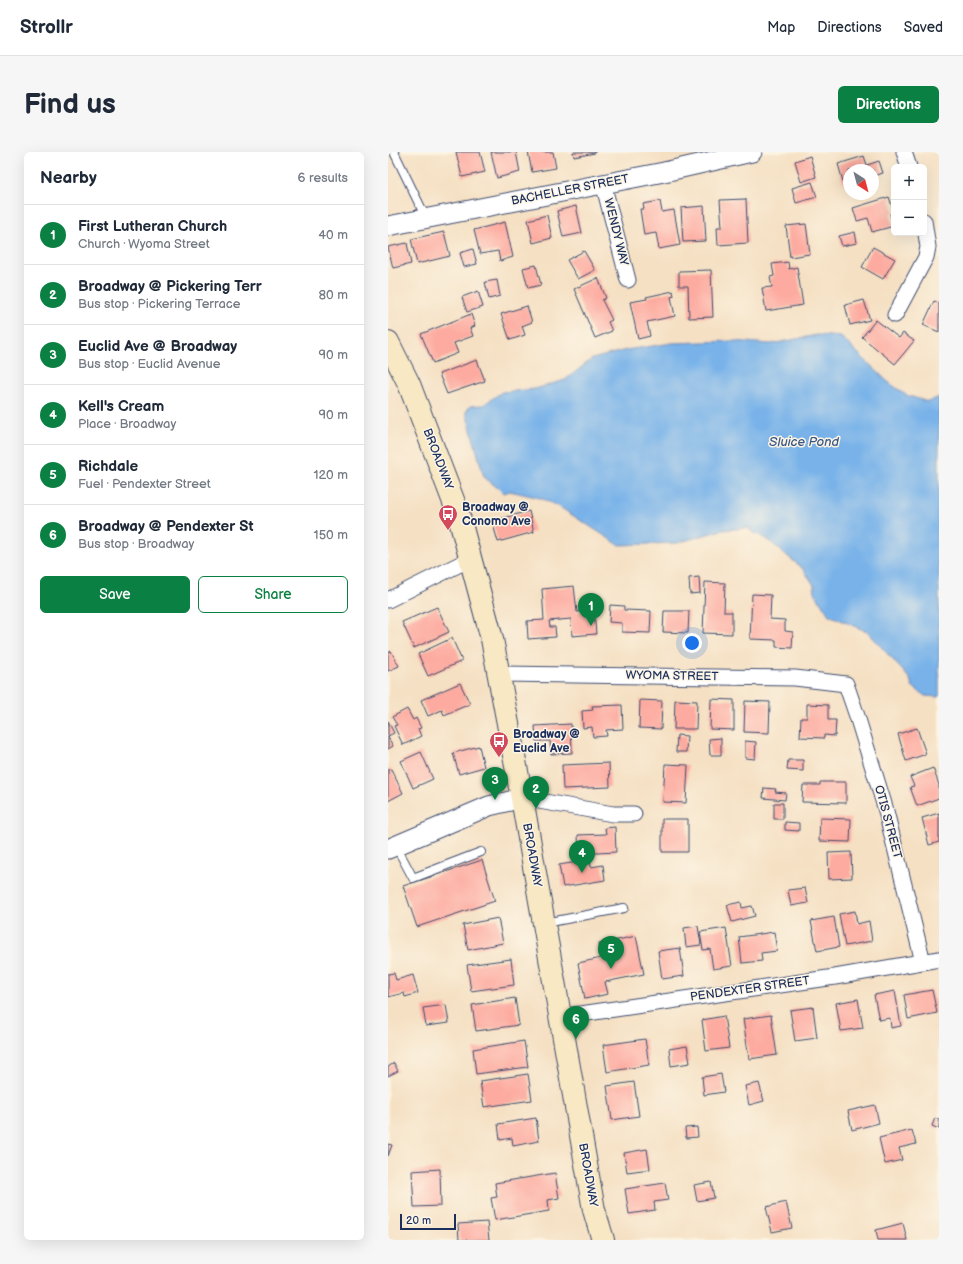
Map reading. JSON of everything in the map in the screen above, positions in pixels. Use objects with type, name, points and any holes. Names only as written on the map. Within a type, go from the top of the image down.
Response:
[{"type":"main road","name":"BROADWAY","points":[[388,344],[409,384],[458,513],[492,639],[522,798],[594,1210],[603,1240]]},
{"type":"street","name":"BACHELLER STREET","points":[[388,226],[664,172],[752,152]]},
{"type":"street","points":[[904,152],[908,164]]},
{"type":"street","name":"WENDY WAY","points":[[603,183],[628,280]]},
{"type":"street","points":[[895,315],[926,258],[928,247],[926,236]]},
{"type":"street","points":[[388,600],[470,559]]},
{"type":"street","name":"WYOMA STREET","points":[[498,674],[795,678],[846,684]]},
{"type":"street","name":"OTIS STREET","points":[[846,684],[885,807],[923,962]]},
{"type":"street","points":[[392,848],[489,806],[522,798],[613,814],[634,814]]},
{"type":"street","name":"PENDEXTER STREET","points":[[560,1017],[827,978],[939,959]]},
{"type":"lane","points":[[394,152],[426,218]]},
{"type":"lane","points":[[392,848],[413,878],[481,852]]},
{"type":"lane","points":[[544,923],[624,908]]},
{"type":"water","name":"Sluice Pond","points":[[817,335],[841,337],[888,382],[906,395],[928,402],[939,397],[939,697],[925,696],[912,686],[910,679],[868,632],[829,615],[815,593],[814,585],[803,569],[767,539],[754,533],[748,528],[722,530],[677,543],[619,545],[558,506],[540,498],[510,491],[504,493],[484,477],[466,412],[470,406],[483,405],[502,392],[535,389],[565,380],[592,359],[626,350],[672,343],[733,341],[771,344]]},
{"type":"building","points":[[456,152],[480,152],[485,172],[462,177]]},
{"type":"building","points":[[491,152],[516,152],[520,172],[497,178]]},
{"type":"building","points":[[528,152],[553,152],[556,168],[532,172]]},
{"type":"building","points":[[573,152],[595,152],[595,153],[574,157]]},
{"type":"building","points":[[810,156],[816,177],[801,182],[795,161]]},
{"type":"building","points":[[864,156],[867,164],[843,164],[843,182],[838,164]]},
{"type":"building","points":[[879,161],[883,173],[879,174],[879,164],[870,164]]},
{"type":"building","points":[[812,182],[817,197],[796,203],[792,188]]},
{"type":"building","points":[[889,197],[891,203],[891,227],[872,232],[868,218],[857,221],[853,208]]},
{"type":"building","points":[[746,199],[748,243],[718,245],[717,227],[722,227],[720,200]]},
{"type":"building","points":[[660,201],[662,212],[674,210],[680,245],[659,249],[656,233],[644,235],[640,209],[644,209],[643,204]]},
{"type":"building","points":[[576,206],[582,233],[563,237],[557,211]]},
{"type":"building","points":[[704,206],[706,241],[683,242],[681,208]]},
{"type":"building","points":[[547,215],[552,238],[533,243],[528,220]]},
{"type":"building","points":[[505,222],[513,257],[500,261],[498,251],[480,254],[474,230]]},
{"type":"building","points":[[806,224],[810,254],[790,257],[786,226]]},
{"type":"building","points":[[444,232],[450,256],[417,264],[411,239]]},
{"type":"building","points":[[855,232],[857,243],[842,246],[839,236]]},
{"type":"building","points":[[407,243],[411,264],[393,268],[388,247]]},
{"type":"building","points":[[873,247],[895,259],[883,279],[862,267]]},
{"type":"building","points":[[473,249],[477,264],[464,267],[460,253]]},
{"type":"building","points":[[584,251],[595,270],[578,279],[567,260]]},
{"type":"building","points":[[788,262],[789,269],[797,267],[803,305],[766,311],[762,288],[772,287],[770,277],[774,276],[772,264]]},
{"type":"building","points":[[536,265],[541,285],[528,288],[523,268]]},
{"type":"building","points":[[711,270],[713,317],[689,318],[688,286],[679,286],[679,271]]},
{"type":"building","points":[[598,278],[606,298],[602,300],[612,320],[608,322],[612,331],[595,338],[574,289]]},
{"type":"building","points":[[497,280],[500,296],[489,299],[485,282]]},
{"type":"building","points":[[478,291],[483,307],[467,312],[462,297]]},
{"type":"building","points":[[673,291],[674,296],[671,297],[675,316],[647,322],[650,336],[638,339],[630,302],[647,299],[646,297]]},
{"type":"building","points":[[864,300],[870,320],[850,325],[845,305]]},
{"type":"building","points":[[934,301],[939,303],[939,332],[923,325]]},
{"type":"building","points":[[527,306],[532,322],[522,326],[525,335],[510,340],[501,314]]},
{"type":"building","points":[[471,314],[475,326],[470,328],[473,336],[454,343],[458,353],[433,363],[421,334]]},
{"type":"building","points":[[876,320],[899,338],[903,333],[914,341],[895,364],[862,337]]},
{"type":"building","points":[[477,360],[485,381],[447,394],[439,374]]},
{"type":"building","points":[[529,511],[534,532],[498,542],[492,521]]},
{"type":"building","points":[[699,577],[700,593],[690,594],[689,578]]},
{"type":"building","points":[[705,582],[725,583],[724,612],[732,612],[732,634],[703,633]]},
{"type":"building","points":[[574,586],[577,612],[594,610],[596,634],[572,636],[571,619],[549,621],[550,627],[555,627],[556,637],[528,639],[527,621],[544,620],[542,589]]},
{"type":"building","points":[[752,594],[771,595],[770,619],[785,620],[785,631],[793,632],[792,648],[776,647],[776,640],[750,639]]},
{"type":"building","points":[[610,605],[624,606],[624,610],[651,611],[650,633],[622,632],[622,623],[609,622]]},
{"type":"building","points":[[437,607],[449,632],[414,648],[402,622]]},
{"type":"building","points":[[664,611],[689,611],[688,633],[663,632]]},
{"type":"building","points":[[452,638],[462,661],[428,676],[418,654]]},
{"type":"building","points":[[391,651],[399,666],[388,671],[388,653]]},
{"type":"building","points":[[460,683],[470,704],[444,715],[442,710],[428,716],[421,700]]},
{"type":"building","points":[[711,699],[734,700],[734,730],[710,729]]},
{"type":"building","points":[[640,700],[662,701],[661,729],[639,728]]},
{"type":"building","points":[[675,700],[697,701],[696,729],[674,729]]},
{"type":"building","points":[[745,701],[770,702],[769,733],[744,732]]},
{"type":"building","points":[[807,704],[828,705],[828,720],[836,720],[835,736],[824,735],[824,738],[800,737],[801,718],[807,718]]},
{"type":"building","points":[[622,705],[623,729],[606,730],[607,736],[593,737],[592,727],[583,728],[582,711],[593,710],[592,706]]},
{"type":"building","points":[[407,709],[413,720],[416,718],[421,728],[418,729],[421,736],[403,745],[394,726],[397,725],[392,717]]},
{"type":"building","points":[[388,721],[394,733],[388,736]]},
{"type":"building","points":[[571,724],[572,753],[551,754],[550,741],[536,741],[535,726]]},
{"type":"building","points":[[917,728],[926,754],[906,761],[898,734]]},
{"type":"building","points":[[677,735],[687,736],[686,752],[676,752]]},
{"type":"building","points":[[388,737],[393,746],[388,749]]},
{"type":"building","points":[[721,738],[721,755],[710,755],[709,739]]},
{"type":"building","points":[[745,741],[756,742],[755,759],[745,758]]},
{"type":"building","points":[[479,746],[484,767],[459,774],[453,753]]},
{"type":"building","points":[[421,752],[433,779],[413,788],[401,761]]},
{"type":"building","points":[[788,760],[803,760],[803,771],[787,770]]},
{"type":"building","points":[[609,763],[610,787],[563,789],[562,765]]},
{"type":"building","points":[[665,764],[688,765],[686,803],[663,802]]},
{"type":"building","points":[[933,768],[939,785],[939,798],[917,806],[910,787],[914,786],[910,777]]},
{"type":"building","points":[[391,769],[403,793],[388,801],[388,770]]},
{"type":"building","points":[[820,782],[846,782],[846,803],[802,802],[803,785],[820,785]]},
{"type":"building","points":[[764,788],[776,789],[775,792],[786,793],[785,800],[763,798]]},
{"type":"building","points":[[774,803],[783,803],[783,819],[774,819]]},
{"type":"building","points":[[939,813],[939,842],[929,845],[922,818]]},
{"type":"building","points":[[820,818],[851,819],[850,842],[819,841]]},
{"type":"building","points":[[662,819],[688,819],[688,852],[662,852]]},
{"type":"building","points":[[785,822],[799,823],[799,831],[785,830]]},
{"type":"building","points":[[615,827],[616,852],[579,854],[578,835],[606,834],[605,828]]},
{"type":"building","points":[[851,852],[852,878],[829,879],[828,853]]},
{"type":"building","points":[[482,860],[495,901],[417,927],[403,886]]},
{"type":"building","points":[[590,860],[591,867],[603,865],[605,880],[563,887],[559,865]]},
{"type":"building","points":[[805,888],[808,903],[791,906],[788,890]]},
{"type":"building","points":[[741,902],[742,908],[752,906],[755,916],[732,922],[727,905]]},
{"type":"building","points":[[855,911],[857,924],[869,921],[872,941],[845,946],[839,914]]},
{"type":"building","points":[[834,917],[839,947],[817,951],[811,921]]},
{"type":"building","points":[[498,918],[503,943],[468,950],[463,925]]},
{"type":"building","points":[[698,926],[701,945],[686,947],[684,928]]},
{"type":"building","points":[[726,928],[732,966],[713,969],[710,949],[703,950],[700,932]]},
{"type":"building","points":[[774,932],[777,951],[761,953],[762,961],[742,963],[739,937]]},
{"type":"building","points":[[636,936],[644,974],[605,982],[608,994],[585,999],[578,963],[601,958],[599,944]]},
{"type":"building","points":[[680,948],[684,976],[662,979],[658,951]]},
{"type":"building","points":[[511,959],[514,985],[471,991],[467,965]]},
{"type":"building","points":[[394,973],[396,980],[413,975],[418,993],[405,997],[404,993],[388,997],[388,974]]},
{"type":"building","points":[[932,990],[937,1013],[908,1019],[904,995]]},
{"type":"building","points":[[895,991],[901,1026],[891,1028],[890,1018],[879,1020],[874,995]]},
{"type":"building","points":[[515,998],[519,1025],[476,1031],[472,1005]]},
{"type":"building","points":[[858,999],[863,1028],[841,1031],[836,1003]]},
{"type":"building","points":[[446,1005],[449,1023],[426,1026],[423,1008]]},
{"type":"building","points":[[813,1007],[817,1038],[795,1041],[790,1010]]},
{"type":"building","points":[[771,1015],[777,1055],[749,1059],[743,1019]]},
{"type":"building","points":[[724,1016],[729,1048],[706,1051],[702,1020]]},
{"type":"building","points":[[645,1039],[649,1065],[607,1072],[603,1045]]},
{"type":"building","points":[[524,1041],[528,1067],[476,1074],[473,1049]]},
{"type":"building","points":[[687,1046],[690,1063],[671,1066],[669,1049]]},
{"type":"building","points":[[394,1063],[398,1071],[388,1076],[388,1067]]},
{"type":"building","points":[[528,1074],[532,1100],[484,1107],[480,1081]]},
{"type":"building","points":[[721,1074],[724,1092],[704,1095],[702,1077]]},
{"type":"building","points":[[634,1082],[639,1116],[612,1120],[607,1086]]},
{"type":"building","points":[[759,1083],[764,1101],[749,1105],[745,1086]]},
{"type":"building","points":[[875,1105],[879,1123],[852,1130],[848,1111]]},
{"type":"building","points":[[536,1118],[539,1141],[513,1146],[512,1138],[500,1140],[498,1124]]},
{"type":"building","points":[[935,1118],[939,1120],[939,1129],[932,1126]]},
{"type":"building","points":[[697,1127],[698,1137],[686,1138],[685,1128]]},
{"type":"building","points":[[912,1130],[916,1144],[899,1148],[902,1160],[885,1164],[879,1138]]},
{"type":"building","points":[[388,1144],[392,1145],[388,1156]]},
{"type":"building","points":[[647,1149],[650,1169],[627,1172],[624,1153]]},
{"type":"building","points":[[440,1169],[441,1206],[414,1207],[412,1171]]},
{"type":"building","points":[[555,1173],[559,1198],[548,1200],[549,1211],[495,1220],[491,1198],[497,1197],[495,1183]]},
{"type":"building","points":[[711,1182],[714,1198],[697,1201],[694,1185]]},
{"type":"building","points":[[665,1183],[668,1200],[654,1202],[655,1210],[629,1214],[625,1189]]},
{"type":"building","points":[[786,1202],[792,1228],[772,1232],[766,1207]]},
{"type":"building","points":[[487,1222],[489,1240],[459,1240],[458,1224]]},
{"type":"building","points":[[903,1223],[907,1240],[878,1240],[876,1230]]},
{"type":"place","name":"Broadway @ Conomo Ave","points":[[448,531]]},
{"type":"place","name":"First Lutheran Church","points":[[591,626]]},
{"type":"place","name":"Broadway @ Euclid Ave","points":[[499,758]]},
{"type":"place","name":"Euclid Ave @ Broadway","points":[[495,800]]},
{"type":"place","name":"Broadway @ Pickering Terr","points":[[536,809]]},
{"type":"place","name":"Kell's Cream","points":[[582,873]]},
{"type":"place","name":"Richdale","points":[[611,969]]},
{"type":"place","name":"Broadway @ Pendexter St","points":[[576,1039]]}]
